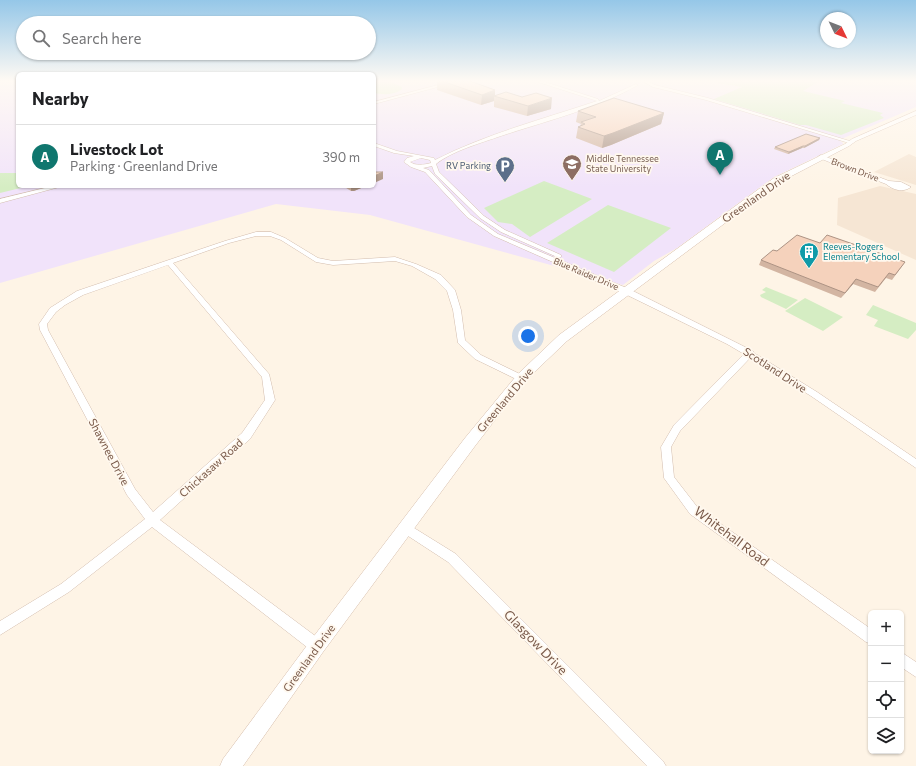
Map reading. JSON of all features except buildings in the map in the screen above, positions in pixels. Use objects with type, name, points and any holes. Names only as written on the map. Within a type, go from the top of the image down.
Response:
[{"type":"street","points":[[546,117],[436,153],[409,159],[410,164],[426,166],[458,150],[556,117]]},
{"type":"street","points":[[765,117],[851,142]]},
{"type":"street","name":"Greenland Drive","points":[[236,764],[317,646],[521,378],[563,338],[777,180],[851,142],[909,117]]},
{"type":"street","name":"Blue Raider Drive","points":[[376,147],[399,156],[410,164],[427,171],[469,216],[496,235],[626,291]]},
{"type":"street","name":"Blue Raider Drive","points":[[376,147],[396,152],[422,156]]},
{"type":"street","points":[[422,156],[432,159],[434,162]]},
{"type":"street","name":"Brown Drive","points":[[821,157],[898,188],[916,189]]},
{"type":"street","name":"Blue Raider Drive","points":[[434,162],[437,173],[482,217],[493,225],[608,279],[626,291]]},
{"type":"street","points":[[0,197],[35,188]]},
{"type":"street","points":[[0,201],[52,188]]},
{"type":"street","points":[[169,262],[256,234],[271,234],[277,236],[316,260],[341,263],[395,259],[414,265],[438,277],[451,290],[457,310],[461,341],[478,357],[521,378]]},
{"type":"street","name":"Chickasaw Road","points":[[0,628],[66,588],[152,520],[246,436],[270,400],[266,376],[169,262]]},
{"type":"street","name":"Shawnee Drive","points":[[169,262],[80,293],[62,303],[54,310],[43,324],[44,330],[131,492],[152,520],[317,646]]},
{"type":"street","name":"Scotland Drive","points":[[626,291],[750,353],[916,464]]},
{"type":"street","name":"Whitehall Road","points":[[750,353],[678,428],[666,446],[669,478],[694,511],[868,635]]},
{"type":"street","name":"Glasgow Drive","points":[[406,528],[452,558],[658,766]]},
{"type":"street","points":[[904,661],[916,670]]},
{"type":"shaded area","name":"Middle Tennessee State University","points":[[0,117],[16,117],[16,188],[376,188],[376,117],[893,117],[839,140],[843,144],[774,177],[677,248],[654,261],[623,285],[370,215],[276,204],[0,283]]},
{"type":"shaded area","points":[[909,154],[916,157],[916,185],[874,172]]},
{"type":"shaded area","points":[[880,186],[916,194],[916,260],[837,225],[838,198]]},
{"type":"green space","points":[[773,117],[882,117],[884,118],[841,135],[806,125],[800,125]]},
{"type":"green space","points":[[0,173],[16,173],[16,188],[21,188],[0,193]]},
{"type":"green space","points":[[544,181],[592,199],[530,237],[512,224],[498,222],[484,208]]},
{"type":"green space","points":[[608,205],[671,228],[614,272],[547,243]]},
{"type":"green space","points":[[766,287],[798,300],[786,309],[761,297],[760,295],[766,292],[762,290]]},
{"type":"green space","points":[[805,298],[843,317],[823,331],[785,311]]},
{"type":"green space","points":[[873,305],[916,323],[916,330],[908,339],[874,326],[878,320],[866,315]]},
{"type":"place","name":"Livestock Lot","points":[[720,175]]},
{"type":"place","name":"Middle Tennessee State University","points":[[572,181]]},
{"type":"place","name":"RV Parking","points":[[505,183]]},
{"type":"place","name":"Reeves-Rogers Elementary School","points":[[809,269]]}]
